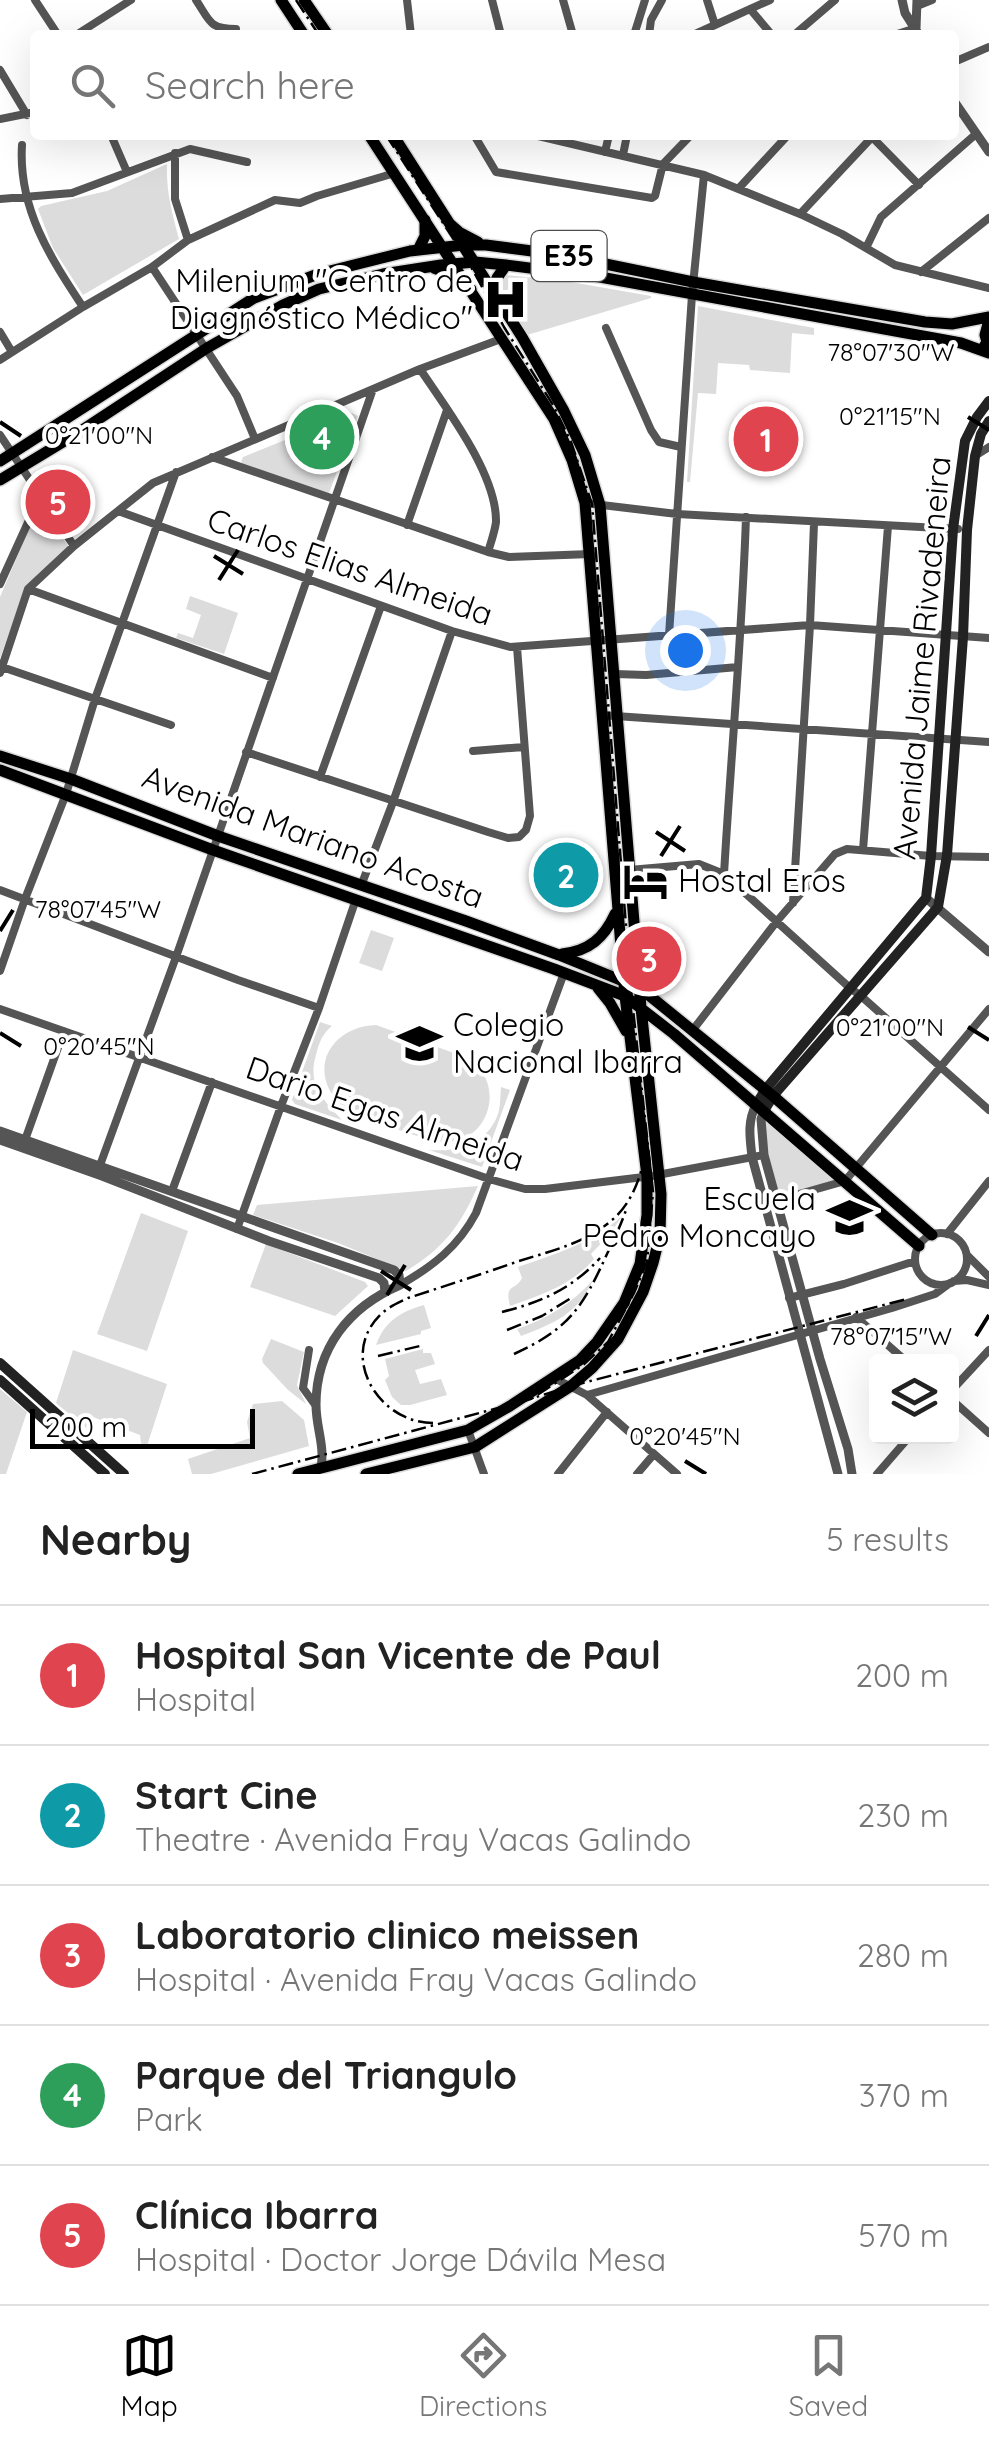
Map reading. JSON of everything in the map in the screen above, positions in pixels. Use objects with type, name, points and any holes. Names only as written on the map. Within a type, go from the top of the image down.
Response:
[{"type":"main road","points":[[282,0],[301,30]]},
{"type":"main road","points":[[304,0],[325,30]]},
{"type":"main road","points":[[366,1474],[474,1447],[571,1386],[592,1368],[618,1339],[643,1292],[660,1234],[661,1194],[653,1175],[624,996],[585,504],[554,419],[373,140]]},
{"type":"main road","points":[[298,1474],[468,1430],[554,1378],[588,1352],[624,1303],[640,1264],[653,1175],[600,505],[585,455],[564,410],[476,262],[396,140]]},
{"type":"main road","points":[[418,250],[425,236],[425,220]]},
{"type":"main road","points":[[451,225],[486,245]]},
{"type":"main road","name":"E35","points":[[6,457],[254,298],[318,274],[442,247],[486,245],[562,255],[693,288],[989,351]]},
{"type":"main road","name":"E35","points":[[0,480],[206,348],[284,305],[319,290],[430,267],[476,262],[506,264],[940,324],[989,318],[985,336],[989,351]]},
{"type":"main road","points":[[493,290],[506,264]]},
{"type":"main road","points":[[430,267],[445,271],[471,290]]},
{"type":"main road","name":"Avenida Jaime Rivadeneira","points":[[759,1108],[850,988],[926,898],[953,528],[965,441],[989,402]]},
{"type":"main road","name":"Avenida Jaime Rivadeneira","points":[[769,1093],[862,996],[938,908],[947,856],[967,530],[975,456],[989,421]]},
{"type":"main road","name":"Avenida Mariano Acosta","points":[[0,756],[559,955],[640,988],[769,1093],[932,1235]]},
{"type":"main road","name":"Avenida Mariano Acosta","points":[[0,770],[624,996],[679,1038],[919,1246]]},
{"type":"main road","points":[[559,955],[574,953],[597,940],[617,910]]},
{"type":"main road","points":[[595,985],[610,1002],[629,1037]]},
{"type":"main road","points":[[646,1062],[654,1039],[660,1034],[667,1032],[679,1038]]},
{"type":"main road","points":[[0,1363],[48,1423],[105,1474]]},
{"type":"main road","points":[[0,1380],[56,1412],[124,1474]]},
{"type":"main road","points":[[48,1423],[56,1412]]},
{"type":"street","points":[[84,30],[131,0]]},
{"type":"street","points":[[196,0],[213,26],[236,30]]},
{"type":"street","points":[[407,0],[410,30]]},
{"type":"street","points":[[492,0],[500,30]]},
{"type":"street","points":[[563,0],[571,30]]},
{"type":"street","points":[[635,0],[639,14],[651,20]]},
{"type":"street","points":[[635,30],[645,0]]},
{"type":"street","points":[[649,30],[662,0]]},
{"type":"street","points":[[707,0],[714,25]]},
{"type":"street","points":[[704,30],[770,0]]},
{"type":"street","points":[[800,30],[835,0]]},
{"type":"street","points":[[902,0],[904,13],[917,30]]},
{"type":"street","points":[[918,30],[917,3],[932,0]]},
{"type":"street","points":[[38,1],[55,30]]},
{"type":"street","points":[[750,9],[768,30]]},
{"type":"street","points":[[959,60],[989,47]]},
{"type":"street","points":[[0,70],[30,112]]},
{"type":"street","points":[[959,108],[989,152]]},
{"type":"street","points":[[0,118],[30,113]]},
{"type":"street","points":[[866,248],[881,217],[976,134]]},
{"type":"street","points":[[113,140],[127,172]]},
{"type":"street","points":[[477,140],[496,172],[649,198],[655,196],[663,164],[687,140]]},
{"type":"street","points":[[555,140],[704,175],[800,214],[895,265],[987,288]]},
{"type":"street","points":[[605,152],[608,140]]},
{"type":"street","points":[[622,155],[626,140]]},
{"type":"street","points":[[739,188],[781,142],[779,140]]},
{"type":"street","points":[[800,214],[868,140]]},
{"type":"street","points":[[876,140],[918,185]]},
{"type":"street","points":[[22,145],[27,198],[45,248],[82,307]]},
{"type":"street","points":[[0,199],[72,193],[190,149],[247,162]]},
{"type":"street","points":[[175,153],[175,199],[188,240]]},
{"type":"street","points":[[0,360],[152,268],[188,240],[275,200],[300,203],[395,174]]},
{"type":"street","points":[[669,635],[704,175]]},
{"type":"street","points":[[921,272],[989,218]]},
{"type":"street","points":[[152,268],[237,396],[255,439]]},
{"type":"street","points":[[606,328],[651,430],[659,442],[681,448]]},
{"type":"street","points":[[0,332],[12,352]]},
{"type":"street","points":[[171,725],[1,670],[28,590],[74,546],[153,483],[420,369],[502,340]]},
{"type":"street","points":[[420,369],[475,454],[492,495],[496,523],[488,552]]},
{"type":"street","points":[[98,1169],[141,1058],[373,389]]},
{"type":"street","points":[[407,525],[446,410]]},
{"type":"street","points":[[0,436],[6,457],[20,467],[74,546]]},
{"type":"street","points":[[975,456],[989,448]]},
{"type":"street","points":[[211,457],[488,552],[509,557],[591,554]]},
{"type":"street","points":[[0,971],[66,794],[176,472]]},
{"type":"street","points":[[1,581],[40,496]]},
{"type":"street","points":[[585,504],[677,514],[967,530]]},
{"type":"street","name":"Carlos Elias Almeida","points":[[118,511],[307,581],[500,646],[810,625],[989,638]]},
{"type":"street","points":[[724,874],[746,517]]},
{"type":"street","points":[[793,903],[814,523]]},
{"type":"street","points":[[863,850],[888,526]]},
{"type":"street","points":[[28,590],[273,678]]},
{"type":"street","points":[[320,778],[381,606]]},
{"type":"street","points":[[237,1228],[320,1008],[452,631]]},
{"type":"street","points":[[246,752],[508,838],[519,837],[530,816],[518,647]]},
{"type":"street","points":[[615,674],[738,667]]},
{"type":"street","points":[[602,715],[989,742]]},
{"type":"street","points":[[473,752],[524,747]]},
{"type":"street","points":[[679,1038],[692,1031],[834,854],[847,849],[989,857]]},
{"type":"street","points":[[614,871],[699,864],[724,874],[989,1110]]},
{"type":"street","points":[[0,890],[320,1008]]},
{"type":"street","points":[[926,898],[989,952]]},
{"type":"street","points":[[328,1467],[316,1406],[322,1368],[338,1332],[353,1314],[432,1266],[460,1239],[476,1213],[564,973]]},
{"type":"street","name":"Dario Egas Almeida","points":[[0,1008],[525,1189],[653,1175],[764,1155]]},
{"type":"street","points":[[778,1200],[845,1181],[989,1009]]},
{"type":"street","points":[[26,1140],[64,1031]]},
{"type":"street","points":[[172,1191],[212,1082]]},
{"type":"street","points":[[838,1474],[752,1157],[751,1114],[759,1108],[764,1155],[852,1474]]},
{"type":"street","points":[[0,1131],[237,1228],[379,1278],[385,1292]]},
{"type":"street","points":[[0,1140],[172,1191],[394,1270],[400,1275],[400,1285]]},
{"type":"street","points":[[947,1234],[989,1181]]},
{"type":"street","points":[[947,1234],[960,1242],[989,1281],[928,1281],[916,1261],[919,1246],[932,1235],[947,1234]]},
{"type":"street","points":[[587,1394],[935,1294],[964,1270],[967,1256]]},
{"type":"street","points":[[789,1298],[916,1261]]},
{"type":"street","points":[[856,1316],[898,1354]]},
{"type":"street","points":[[309,1350],[303,1388],[316,1406]]},
{"type":"street","points":[[959,1382],[989,1350]]},
{"type":"street","points":[[554,1378],[587,1394],[677,1474]]},
{"type":"street","points":[[959,1406],[989,1434]]},
{"type":"street","points":[[558,1474],[607,1412]]},
{"type":"street","points":[[468,1430],[481,1472]]},
{"type":"street","points":[[878,1474],[903,1444]]},
{"type":"street","points":[[637,1474],[654,1454]]},
{"type":"shaded area","points":[[167,164],[179,239],[83,295],[53,248],[38,209],[107,191]]},
{"type":"shaded area","points":[[505,275],[565,281],[651,298],[527,335],[498,289]]},
{"type":"shaded area","points":[[698,306],[814,328],[814,335],[792,333],[790,373],[718,363],[716,394],[698,393],[687,482]]},
{"type":"shaded area","points":[[352,413],[358,416],[329,493],[241,462],[243,457]]},
{"type":"shaded area","points":[[39,505],[69,547],[26,587],[0,658],[0,597]]},
{"type":"shaded area","points":[[190,596],[238,613],[224,654],[176,638],[178,633],[193,638],[201,615],[186,609]]},
{"type":"shaded area","points":[[371,930],[394,938],[382,971],[359,963]]},
{"type":"shaded area","points":[[320,1022],[332,1026],[317,1051],[315,1083],[342,1120],[292,1100]]},
{"type":"shaded area","points":[[376,1025],[465,1057],[478,1067],[486,1079],[489,1107],[475,1131],[463,1139],[438,1141],[342,1106],[326,1079],[328,1054],[346,1034]]},
{"type":"shaded area","points":[[501,1087],[510,1090],[482,1167],[429,1150],[458,1148],[483,1136],[497,1117]]},
{"type":"shaded area","points":[[766,1118],[836,1181],[780,1197],[766,1147]]},
{"type":"shaded area","points":[[478,1186],[450,1235],[406,1271],[253,1215],[257,1205]]},
{"type":"shaded area","points":[[141,1213],[188,1231],[147,1351],[97,1334]]},
{"type":"shaded area","points":[[622,1216],[591,1254],[594,1259],[576,1276],[510,1306],[510,1290],[522,1278],[518,1267],[586,1241]]},
{"type":"shaded area","points":[[266,1244],[368,1286],[335,1316],[250,1287]]},
{"type":"shaded area","points":[[593,1280],[580,1301],[564,1316],[521,1336],[517,1329],[558,1310]]},
{"type":"shaded area","points":[[424,1305],[431,1328],[376,1345],[394,1319]]},
{"type":"shaded area","points":[[271,1339],[304,1352],[297,1385],[306,1404],[263,1363]]},
{"type":"shaded area","points":[[423,1349],[423,1353],[431,1353],[435,1364],[415,1370],[420,1384],[441,1379],[447,1395],[401,1405],[392,1397],[385,1380],[389,1376],[385,1359]]},
{"type":"shaded area","points":[[73,1350],[167,1384],[146,1449],[140,1435],[93,1417],[86,1428],[56,1403]]},
{"type":"shaded area","points":[[0,1389],[27,1412],[6,1474],[0,1474]]},
{"type":"shaded area","points":[[282,1401],[304,1420],[309,1446],[211,1474],[192,1474],[188,1459],[250,1438],[247,1422],[253,1404]]},
{"type":"railway","points":[[296,0],[316,30]]},
{"type":"railway","points":[[389,140],[469,263],[553,405],[571,442],[592,504],[632,1000],[653,1192],[647,1262],[608,1342],[583,1365],[531,1399]]},
{"type":"railway","points":[[433,1423],[396,1412],[370,1385],[363,1350],[368,1332],[380,1315],[408,1298],[591,1235],[612,1220],[629,1200],[644,1160]]},
{"type":"railway","points":[[514,1354],[548,1335],[572,1315],[598,1272],[626,1210]]},
{"type":"railway","points":[[502,1312],[555,1293],[600,1258]]},
{"type":"railway","points":[[507,1330],[542,1316],[571,1298]]},
{"type":"railway","points":[[252,1474],[907,1299]]},
{"type":"railway","points":[[378,1356],[424,1345]]},
{"type":"place","name":"Milenium \"Centro de Diagnóstico Médico\"","points":[[506,299]]},
{"type":"place","name":"Parque del Triangulo","points":[[322,437]]},
{"type":"place","name":"Hospital San Vicente de Paul","points":[[766,439]]},
{"type":"place","name":"Clínica Ibarra","points":[[58,502]]},
{"type":"place","name":"Start Cine","points":[[566,875]]},
{"type":"place","name":"Hostal Eros","points":[[645,881]]},
{"type":"place","name":"Laboratorio clinico meissen","points":[[649,959]]},
{"type":"place","name":"Colegio Nacional Ibarra","points":[[420,1043]]},
{"type":"place","name":"Escuela Pedro Moncayo","points":[[849,1217]]}]
